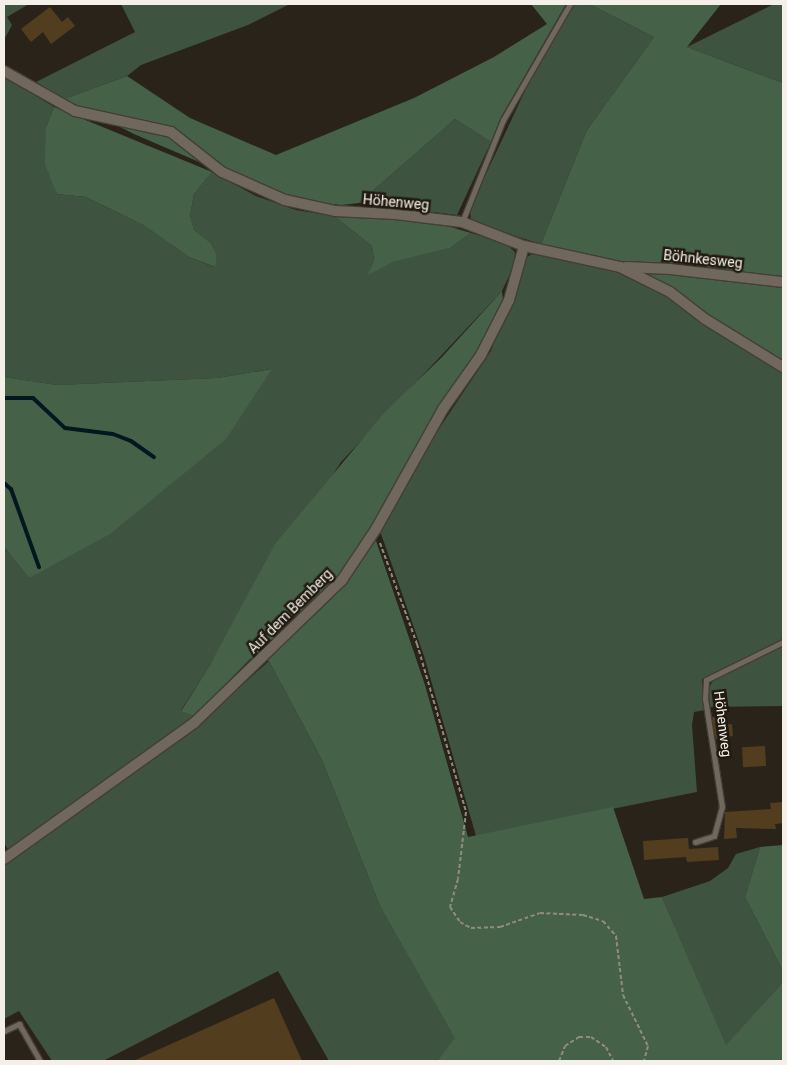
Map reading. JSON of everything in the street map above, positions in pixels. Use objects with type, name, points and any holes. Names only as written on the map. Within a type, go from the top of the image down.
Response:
[{"type":"street","name":"Höhenweg","points":[[4,71],[75,111],[171,132],[222,172],[285,200],[335,211],[395,214],[462,222],[524,246],[620,267],[670,292],[712,324],[783,367]]},
{"type":"street","name":"Auf dem Bemberg","points":[[4,859],[194,722],[342,580],[376,529],[443,408],[481,355],[509,300],[524,246]]},
{"type":"street","name":"Böhnkesweg","points":[[620,267],[670,269],[783,282]]},
{"type":"lane","points":[[462,222],[503,120],[570,4]]},
{"type":"lane","name":"Höhenweg","points":[[695,842],[714,836],[722,807],[705,699],[706,680],[783,642]]},
{"type":"lane","points":[[4,1031],[19,1024],[40,1061]]},
{"type":"path","points":[[376,529],[417,644],[466,812],[458,879],[450,907],[460,922],[471,928],[500,928],[540,913],[583,915],[603,921],[616,936],[623,995],[648,1046],[644,1061]]},
{"type":"path","points":[[559,1061],[565,1046],[579,1037],[591,1037],[606,1047],[614,1061]]},
{"type":"green space","points":[[4,4],[29,4],[7,17],[12,25],[4,40]]},
{"type":"green space","points":[[121,4],[290,4],[248,25],[141,65],[127,76],[64,99],[34,83],[135,32]]},
{"type":"green space","points":[[531,4],[566,4],[500,119],[491,142],[455,119],[359,203],[341,205],[299,200],[262,189],[134,134],[64,99],[127,76],[190,118],[276,155],[414,98],[494,57],[547,24]]},
{"type":"green space","points":[[572,4],[589,4],[654,37],[587,130],[541,244],[471,222],[470,208],[530,80]]},
{"type":"green space","points":[[589,4],[721,4],[687,47],[783,83],[783,366],[710,319],[650,275],[612,259],[541,244],[587,130],[654,37]]},
{"type":"green space","points":[[774,4],[783,4],[783,83],[687,47]]},
{"type":"green space","points":[[4,76],[54,107],[46,127],[57,194],[86,197],[143,225],[189,257],[214,267],[217,255],[211,243],[194,230],[190,216],[194,194],[212,172],[256,196],[296,210],[334,216],[372,246],[374,260],[369,274],[392,262],[450,248],[471,233],[505,243],[515,252],[514,265],[502,291],[341,462],[181,710],[194,716],[9,851],[4,843],[4,547],[29,578],[271,369],[217,378],[57,385],[4,377]]},
{"type":"green space","points":[[54,107],[212,172],[194,194],[190,216],[194,230],[211,243],[217,255],[215,267],[189,257],[143,225],[86,197],[57,194],[45,164],[46,127]]},
{"type":"green space","points":[[455,119],[491,142],[457,215],[359,203]]},
{"type":"green space","points":[[334,216],[404,220],[444,225],[471,233],[450,248],[393,262],[368,275],[374,260],[372,246]]},
{"type":"green space","points":[[532,254],[617,271],[664,295],[701,321],[783,372],[783,639],[702,679],[705,710],[694,712],[692,725],[697,792],[476,836],[424,656],[380,531],[428,445],[491,351],[525,258]]},
{"type":"green space","points":[[502,291],[503,301],[482,350],[371,526],[425,685],[468,837],[613,807],[644,899],[662,897],[726,1045],[783,982],[783,1061],[437,1061],[455,1038],[380,906],[322,760],[269,661],[251,658],[194,716],[181,711],[210,665],[275,544],[384,413],[442,357]]},
{"type":"green space","points":[[272,369],[226,439],[110,534],[29,578],[4,547],[4,377],[57,385],[217,378]]},
{"type":"green space","points":[[783,646],[783,706],[710,707],[708,689],[714,679]]},
{"type":"green space","points":[[269,661],[322,760],[380,906],[456,1038],[437,1061],[329,1061],[278,971],[103,1061],[52,1061],[19,1011],[4,1019],[4,863],[217,707]]},
{"type":"green space","points":[[783,845],[783,971],[745,897],[760,847]]},
{"type":"green space","points":[[760,847],[745,897],[783,971],[783,982],[726,1046],[662,897],[710,881],[728,868],[736,854]]},
{"type":"building","points":[[50,7],[62,22],[68,17],[75,26],[51,44],[43,32],[31,42],[21,29]]},
{"type":"building","points":[[712,717],[722,717],[723,725],[732,724],[733,736],[716,739]]},
{"type":"building","points":[[765,746],[766,766],[743,767],[742,747]]},
{"type":"building","points":[[783,802],[783,823],[775,824],[776,829],[736,828],[737,838],[724,839],[725,812],[771,809],[770,803]]},
{"type":"building","points":[[688,838],[689,849],[718,847],[719,860],[687,862],[686,857],[644,860],[643,841]]},
{"type":"building","points":[[274,998],[302,1061],[133,1061]]},
{"type":"waterway","points":[[4,398],[33,398],[65,428],[113,434],[131,441],[154,457]]},
{"type":"waterway","points":[[4,483],[11,489],[39,567]]}]
